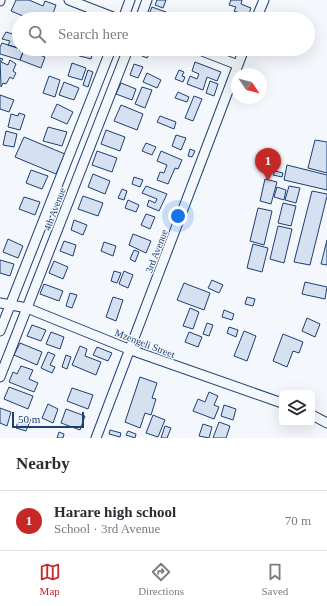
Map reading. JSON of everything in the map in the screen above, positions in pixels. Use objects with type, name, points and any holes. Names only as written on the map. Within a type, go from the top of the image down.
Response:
[{"type":"street","points":[[69,0],[100,12]]},
{"type":"street","points":[[126,12],[130,0]]},
{"type":"street","points":[[143,12],[147,0]]},
{"type":"street","points":[[259,12],[264,0]]},
{"type":"street","name":"4th Avenue","points":[[0,331],[108,56]]},
{"type":"street","name":"4th Avenue","points":[[0,377],[125,56]]},
{"type":"street","points":[[215,56],[238,65]]},
{"type":"street","name":"3rd Avenue","points":[[96,438],[241,56]]},
{"type":"street","name":"Mzengeli Street","points":[[0,303],[27,308],[130,350],[279,402]]},
{"type":"street","points":[[315,417],[327,423]]},
{"type":"building","points":[[16,0],[29,0],[43,6],[45,1],[56,5],[54,12],[11,11]]},
{"type":"building","points":[[157,0],[166,0],[163,8],[155,5]]},
{"type":"building","points":[[231,0],[242,0],[241,4],[251,8],[250,12],[237,12],[234,11],[236,7],[229,5]]},
{"type":"building","points":[[152,7],[166,12],[150,12]]},
{"type":"building","points":[[6,32],[12,34],[12,46],[8,45],[10,41],[2,39]]},
{"type":"building","points":[[2,43],[12,46],[12,56],[22,56],[20,60],[0,54],[0,47]]},
{"type":"building","points":[[21,56],[45,57],[41,68],[20,60]]},
{"type":"building","points":[[80,56],[92,56],[91,59]]},
{"type":"building","points":[[0,58],[3,59],[1,62],[8,65],[10,60],[16,64],[13,71],[16,73],[13,79],[10,77],[6,84],[3,83],[1,87]]},
{"type":"building","points":[[195,62],[221,72],[217,81],[207,77],[203,90],[187,84],[190,76],[197,79],[199,74],[192,71]]},
{"type":"building","points":[[72,63],[86,68],[82,80],[68,76]]},
{"type":"building","points":[[134,64],[143,67],[138,78],[130,75]]},
{"type":"building","points":[[88,70],[93,72],[88,87],[83,85]]},
{"type":"building","points":[[179,70],[184,72],[182,76],[185,77],[183,82],[175,79]]},
{"type":"building","points":[[147,73],[161,80],[157,88],[143,82]]},
{"type":"building","points":[[49,76],[60,80],[55,97],[43,93]]},
{"type":"building","points":[[210,81],[218,84],[214,96],[206,93]]},
{"type":"building","points":[[64,82],[79,88],[74,100],[59,95]]},
{"type":"building","points":[[121,83],[136,89],[132,100],[116,94]]},
{"type":"building","points":[[142,87],[152,90],[145,108],[135,104]]},
{"type":"building","points":[[178,92],[189,97],[187,102],[175,98]]},
{"type":"building","points":[[0,95],[14,100],[9,112],[0,109]]},
{"type":"building","points":[[194,96],[202,99],[193,121],[185,118]]},
{"type":"building","points":[[57,104],[73,112],[67,124],[51,117]]},
{"type":"building","points":[[121,105],[143,114],[137,130],[114,121]]},
{"type":"building","points":[[19,113],[25,115],[20,130],[8,127],[11,114],[18,116]]},
{"type":"building","points":[[160,116],[176,122],[174,129],[157,122]]},
{"type":"building","points":[[48,127],[67,132],[62,146],[43,141]]},
{"type":"building","points":[[106,130],[125,137],[120,151],[101,144]]},
{"type":"building","points":[[6,131],[17,134],[14,147],[3,145]]},
{"type":"building","points":[[176,135],[186,138],[181,150],[172,146]]},
{"type":"building","points":[[24,137],[65,154],[56,174],[15,157]]},
{"type":"building","points":[[315,140],[327,142],[327,173],[308,168]]},
{"type":"building","points":[[146,143],[156,147],[152,155],[142,151]]},
{"type":"building","points":[[190,149],[195,151],[192,157],[188,156]]},
{"type":"building","points":[[97,151],[117,158],[112,172],[92,165]]},
{"type":"building","points":[[161,151],[182,160],[178,169],[175,168],[168,184],[157,180],[160,172],[164,173],[167,165],[157,161]]},
{"type":"building","points":[[287,165],[327,175],[327,190],[284,180]]},
{"type":"building","points":[[31,170],[48,176],[42,189],[26,183]]},
{"type":"building","points":[[275,171],[283,173],[282,177],[273,175]]},
{"type":"building","points":[[93,174],[110,181],[105,194],[88,187]]},
{"type":"building","points":[[134,177],[143,180],[140,187],[132,184]]},
{"type":"building","points":[[265,179],[277,182],[271,204],[260,201]]},
{"type":"building","points":[[146,186],[167,194],[159,211],[147,206],[149,200],[155,203],[157,199],[142,193]]},
{"type":"building","points":[[289,186],[300,188],[296,203],[285,200]]},
{"type":"building","points":[[277,187],[286,190],[284,200],[274,197]]},
{"type":"building","points":[[122,189],[127,191],[124,200],[118,198]]},
{"type":"building","points":[[312,191],[327,194],[327,196],[310,265],[294,262]]},
{"type":"building","points":[[83,196],[103,203],[98,216],[78,209]]},
{"type":"building","points":[[24,197],[40,202],[35,215],[19,209]]},
{"type":"building","points":[[128,200],[139,205],[136,212],[125,208]]},
{"type":"building","points":[[283,203],[296,206],[291,226],[278,223]]},
{"type":"building","points":[[258,208],[272,211],[264,245],[250,241]]},
{"type":"building","points":[[146,214],[155,217],[150,229],[141,225]]},
{"type":"building","points":[[74,220],[87,225],[83,235],[71,230]]},
{"type":"building","points":[[278,226],[292,229],[284,263],[270,259]]},
{"type":"building","points":[[133,234],[151,241],[146,253],[129,245]]},
{"type":"building","points":[[8,239],[23,246],[18,258],[3,252]]},
{"type":"building","points":[[327,240],[327,265],[321,264]]},
{"type":"building","points":[[64,241],[76,245],[73,256],[60,251]]},
{"type":"building","points":[[104,242],[116,246],[113,256],[101,251]]},
{"type":"building","points":[[253,244],[268,248],[262,272],[247,268]]},
{"type":"building","points":[[134,250],[139,252],[135,262],[130,259]]},
{"type":"building","points":[[0,260],[14,264],[10,276],[0,273]]},
{"type":"building","points":[[54,261],[68,267],[63,279],[49,273]]},
{"type":"building","points":[[114,271],[121,273],[117,283],[111,281]]},
{"type":"building","points":[[124,271],[133,275],[128,288],[119,284]]},
{"type":"building","points":[[212,280],[223,285],[219,293],[208,288]]},
{"type":"building","points":[[305,282],[327,287],[325,299],[302,294]]},
{"type":"building","points":[[184,283],[210,293],[204,310],[177,300]]},
{"type":"building","points":[[44,284],[63,291],[59,301],[40,294]]},
{"type":"building","points":[[70,293],[77,295],[72,308],[66,306]]},
{"type":"building","points":[[113,297],[123,300],[116,321],[106,317]]},
{"type":"building","points":[[247,297],[255,299],[253,306],[245,304]]},
{"type":"building","points":[[190,308],[199,312],[193,329],[183,326]]},
{"type":"building","points":[[224,310],[234,314],[232,320],[222,317]]},
{"type":"building","points":[[307,318],[320,324],[315,337],[302,331]]},
{"type":"building","points":[[207,323],[213,325],[209,336],[203,334]]},
{"type":"building","points":[[32,325],[46,330],[41,341],[27,336]]},
{"type":"building","points":[[229,327],[238,330],[236,337],[227,333]]},
{"type":"building","points":[[244,331],[256,336],[247,361],[234,356]]},
{"type":"building","points":[[51,332],[64,337],[60,349],[46,344]]},
{"type":"building","points":[[189,332],[202,337],[198,347],[185,342]]},
{"type":"building","points":[[283,334],[303,342],[299,353],[293,351],[287,367],[273,361]]},
{"type":"building","points":[[20,343],[42,352],[37,365],[14,355]]},
{"type":"building","points":[[80,346],[87,349],[85,356],[101,362],[96,375],[72,365]]},
{"type":"building","points":[[97,347],[112,353],[108,361],[93,355]]},
{"type":"building","points":[[48,352],[55,355],[50,365],[55,367],[52,373],[41,368]]},
{"type":"building","points":[[66,355],[71,357],[67,369],[62,367]]},
{"type":"building","points":[[21,366],[33,370],[29,379],[38,383],[34,392],[9,382],[13,372],[17,374]]},
{"type":"building","points":[[140,377],[157,383],[152,398],[156,399],[151,415],[145,413],[140,428],[125,422]]},
{"type":"building","points":[[9,387],[33,396],[28,409],[4,399]]},
{"type":"building","points":[[72,388],[93,395],[88,409],[67,401]]},
{"type":"building","points":[[209,392],[218,396],[214,405],[219,407],[214,419],[193,411],[198,399],[205,402]]},
{"type":"building","points":[[48,404],[58,409],[53,423],[42,418]]},
{"type":"building","points":[[224,405],[236,409],[233,420],[221,416]]},
{"type":"building","points":[[0,408],[11,412],[7,426],[0,423]]},
{"type":"building","points":[[66,409],[85,416],[80,430],[61,423]]},
{"type":"building","points":[[20,415],[31,419],[26,431],[16,428]]},
{"type":"building","points":[[153,415],[165,420],[158,437],[146,433]]},
{"type":"building","points":[[219,422],[230,426],[226,438],[213,438]]},
{"type":"building","points":[[203,424],[212,427],[209,438],[199,436]]},
{"type":"building","points":[[165,426],[171,428],[167,438],[161,438]]},
{"type":"building","points":[[110,430],[121,433],[120,437],[109,434]]},
{"type":"building","points":[[128,431],[136,434],[135,438],[126,435]]},
{"type":"building","points":[[59,432],[64,434],[63,438],[57,438]]},
{"type":"place","name":"Harare high school","points":[[268,181]]}]
